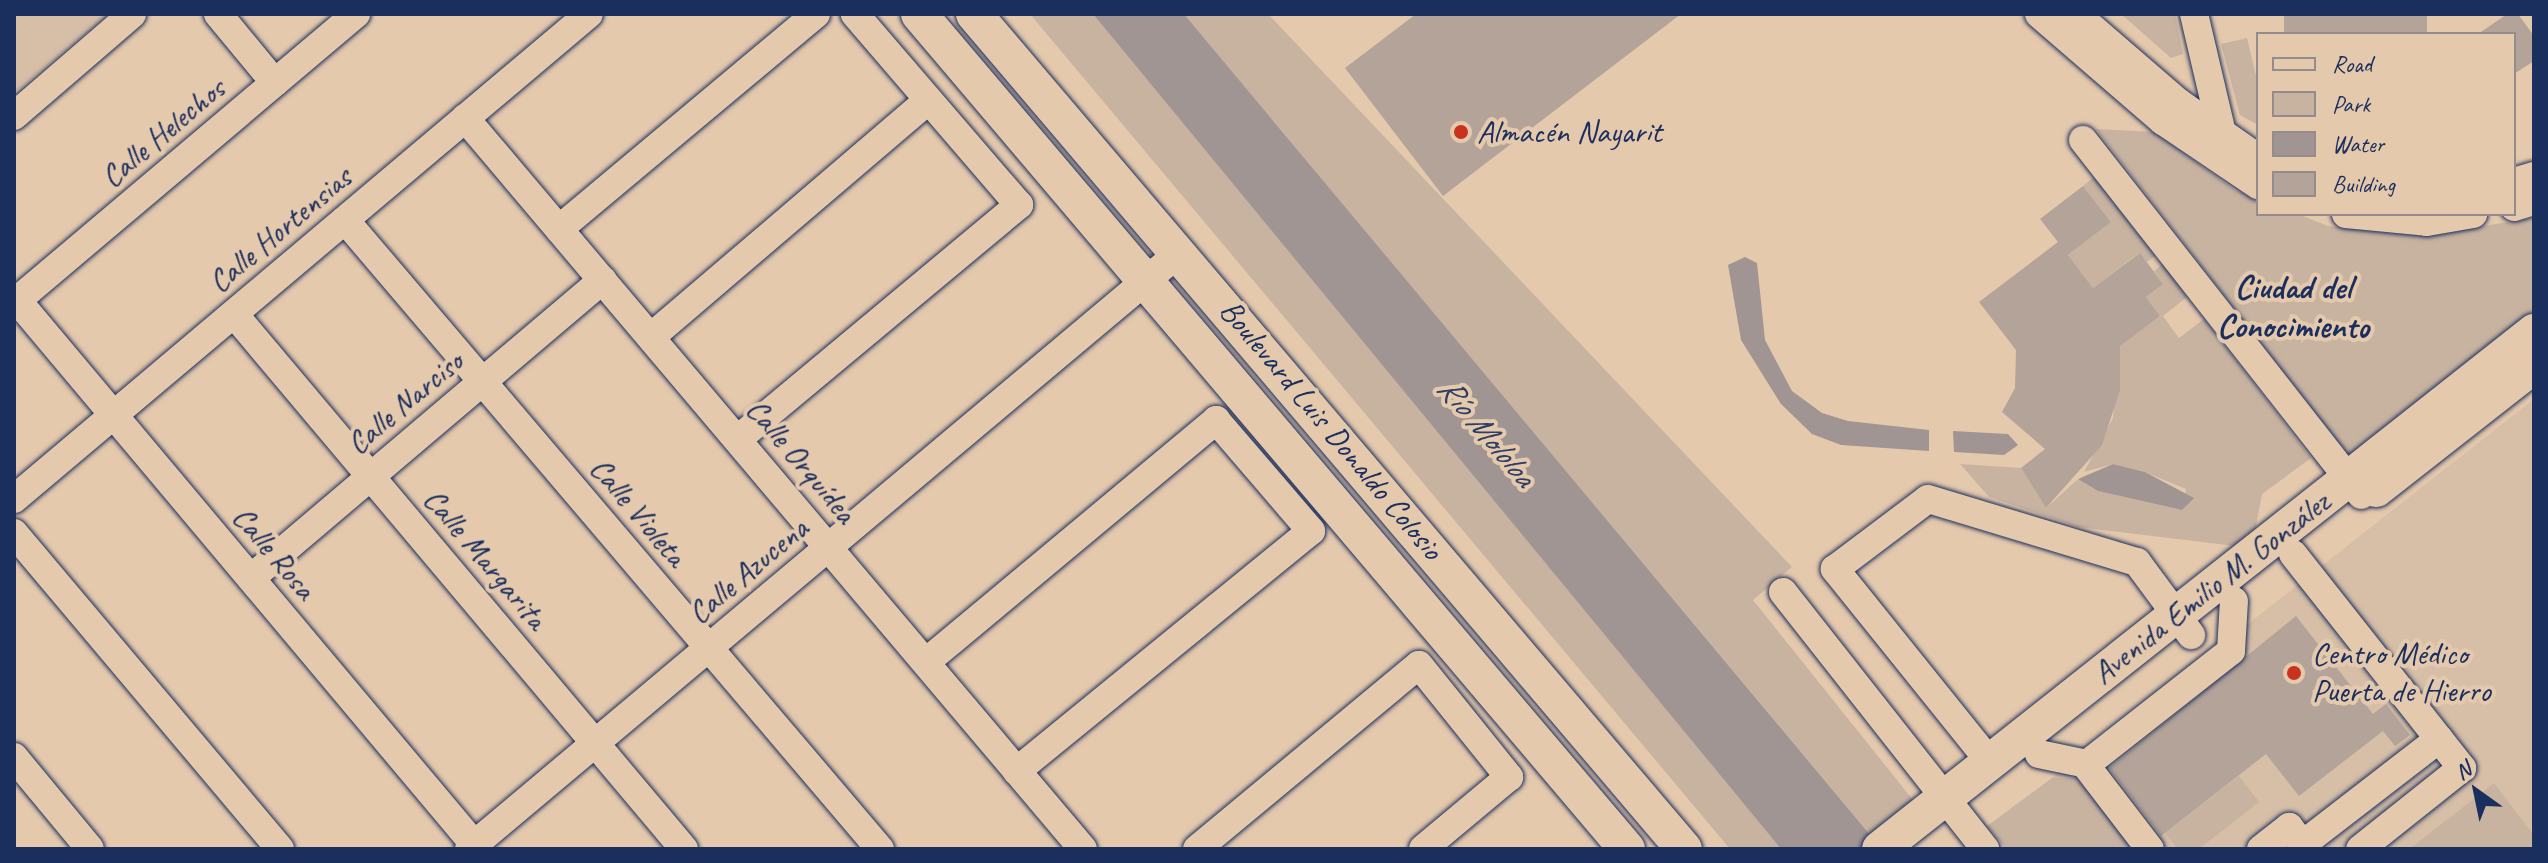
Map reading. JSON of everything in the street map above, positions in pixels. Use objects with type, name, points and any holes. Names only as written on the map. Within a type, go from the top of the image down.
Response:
[{"type":"main road","name":"Boulevard Luis Donaldo Colosio","points":[[919,14],[1627,849]]},
{"type":"main road","name":"Boulevard Luis Donaldo Colosio","points":[[974,14],[1180,252],[1684,849]]},
{"type":"main road","name":"Avenida Emilio M. González","points":[[1954,806],[1990,762],[2184,625],[2356,489],[2534,332]]},
{"type":"main road","name":"Avenida Emilio M. González","points":[[1895,847],[1954,806],[2039,754],[2184,625],[2234,601],[2293,554],[2356,489],[2534,365]]},
{"type":"street","points":[[14,116],[132,14]]},
{"type":"street","points":[[218,14],[275,83]]},
{"type":"street","name":"Calle Helechos","points":[[16,302],[356,14]]},
{"type":"street","name":"Calle Hortensias","points":[[14,499],[589,14]]},
{"type":"street","points":[[559,229],[816,14]]},
{"type":"street","points":[[738,439],[1019,205],[855,14]]},
{"type":"street","points":[[2039,14],[2230,171],[2256,184]]},
{"type":"street","points":[[2076,14],[2222,134],[2256,157]]},
{"type":"street","points":[[2201,15],[2230,171]]},
{"type":"street","points":[[651,337],[927,101]]},
{"type":"street","name":"Calle Orquídea","points":[[465,118],[1083,849]]},
{"type":"street","points":[[2083,140],[2356,489]]},
{"type":"street","points":[[2366,216],[2427,222],[2462,216]]},
{"type":"street","name":"Calle Violeta","points":[[345,220],[880,849]]},
{"type":"street","name":"Calle Azucena","points":[[474,848],[1180,252]]},
{"type":"street","name":"Calle Narciso","points":[[251,578],[603,280]]},
{"type":"street","name":"Calle Rosa","points":[[16,302],[251,578],[474,848]]},
{"type":"street","name":"Calle Margarita","points":[[234,314],[684,849]]},
{"type":"street","points":[[926,662],[1216,420],[1311,531],[1017,771]]},
{"type":"street","points":[[1990,762],[1835,569],[1928,499],[2137,562],[2184,625]]},
{"type":"street","points":[[14,533],[280,849]]},
{"type":"street","points":[[2293,554],[2462,768],[2360,849]]},
{"type":"street","points":[[1783,592],[1985,849]]},
{"type":"street","points":[[2084,763],[2231,651],[2234,601]]},
{"type":"street","points":[[1197,849],[1419,665],[1509,777],[1423,849]]},
{"type":"street","points":[[2261,849],[2289,827],[2305,847],[2439,739]]},
{"type":"street","points":[[2039,754],[2084,763],[2150,849]]},
{"type":"street","points":[[14,757],[90,849]]},
{"type":"shaded area","points":[[14,14],[109,14],[14,93]]},
{"type":"shaded area","points":[[2534,399],[2534,835],[2494,783],[2409,849],[2135,849],[2052,778]]},
{"type":"green space","points":[[1030,14],[1093,14],[1781,849],[1730,849]]},
{"type":"green space","points":[[1184,14],[1268,14],[1792,567],[1753,600],[1917,805],[1874,839]]},
{"type":"green space","points":[[2121,14],[2175,14],[2183,54],[2171,58]]},
{"type":"green space","points":[[2247,38],[2256,76],[2256,124],[2240,115],[2221,44]]},
{"type":"green space","points":[[2096,129],[2154,132],[2235,190],[2256,198],[2256,216],[2303,216],[2328,226],[2427,235],[2534,218],[2534,310],[2349,457]]},
{"type":"green space","points":[[2094,177],[2155,256],[2147,262],[2139,253],[2093,288],[2068,255],[2111,222],[2083,186]]},
{"type":"green space","points":[[2163,264],[2187,297],[2163,316],[2179,338],[2204,319],[2311,458],[2262,494],[2255,531],[2235,546],[2078,527],[1989,497],[1960,464],[2021,468],[2046,508],[2078,479],[2098,491],[2182,510],[2186,489],[2145,472],[2113,464],[2084,472],[2113,418],[2119,346],[2160,316],[2146,297],[2163,284],[2154,271]]},
{"type":"green space","points":[[2239,776],[2259,802],[2199,849],[2178,849],[2165,833]]},
{"type":"green space","points":[[2052,778],[2078,778],[2135,849],[2006,849],[1987,826]]},
{"type":"green space","points":[[2494,783],[2534,835],[2534,849],[2409,849]]},
{"type":"water","name":"Río Mololoa","points":[[1093,14],[1184,14],[1882,849],[1781,849]]},
{"type":"water","points":[[1745,257],[1757,263],[1765,340],[1792,391],[1822,413],[1848,421],[1929,430],[1929,451],[1841,445],[1812,434],[1781,404],[1741,340],[1728,265]]},
{"type":"water","points":[[1953,431],[2008,434],[2018,445],[2004,455],[1954,452]]},
{"type":"water","points":[[2113,464],[2145,472],[2194,498],[2182,510],[2098,491],[2078,479]]},
{"type":"building","name":"Almacén Nayarit","points":[[1416,14],[1681,14],[1443,196],[1345,68]]},
{"type":"building","points":[[2284,14],[2427,14],[2427,32],[2284,32]]},
{"type":"building","points":[[2507,14],[2518,14],[2534,36],[2534,61],[2516,73],[2516,32],[2481,32]]},
{"type":"building","points":[[2083,186],[2111,222],[2068,255],[2093,288],[2140,253],[2163,284],[2146,297],[2160,316],[2120,346],[2120,390],[2102,445],[2046,508],[2021,468],[2045,449],[2002,412],[2015,388],[2016,350],[1979,302],[2058,242],[2040,219]]},
{"type":"building","points":[[2296,616],[2373,714],[2386,704],[2410,735],[2395,746],[2383,731],[2299,796],[2266,754],[2161,836],[2109,768]]},
{"type":"place","name":"Almacén Nayarit","points":[[1461,132]]},
{"type":"place","name":"Centro Médico Puerta de Hierro","points":[[2294,673]]},
{"type":"district","name":"Ciudad del Conocimiento","points":[[2293,306]]}]
